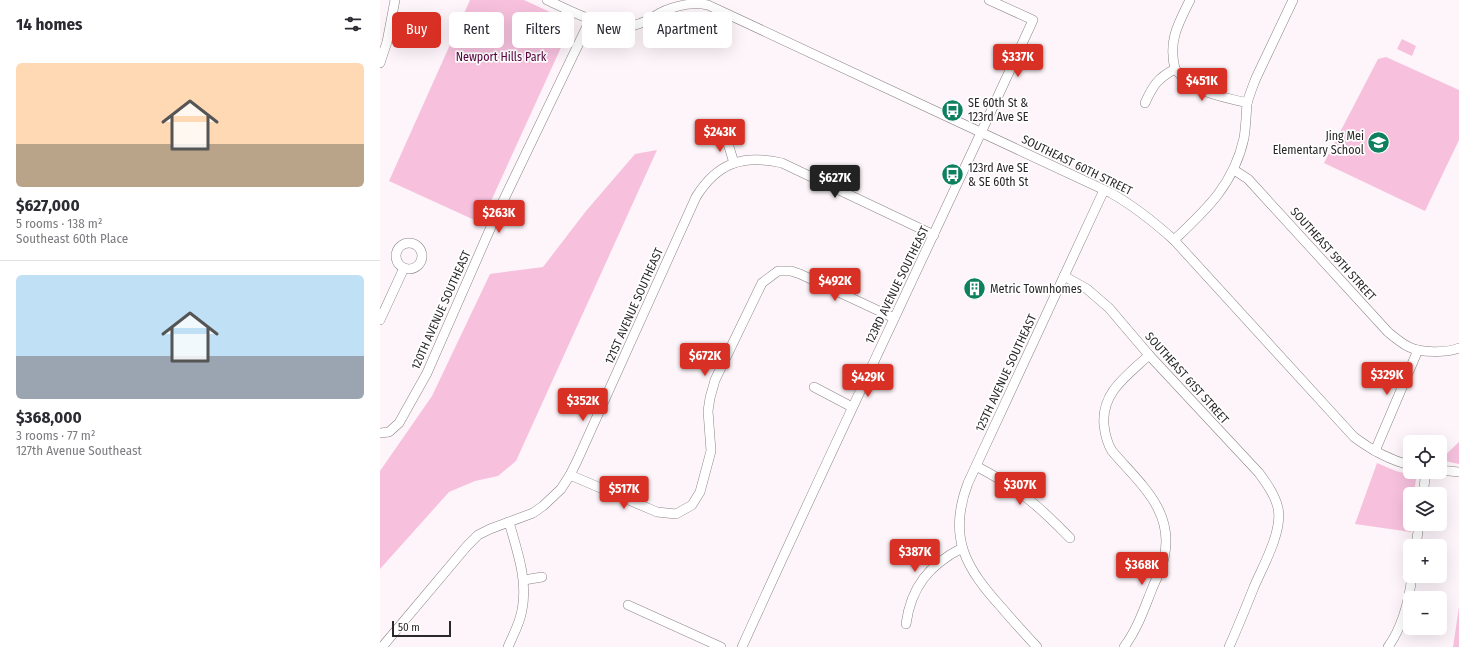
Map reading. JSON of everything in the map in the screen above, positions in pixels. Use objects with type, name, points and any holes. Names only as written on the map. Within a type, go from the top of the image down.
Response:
[{"type":"street","points":[[380,63],[383,41],[395,0]]},
{"type":"street","name":"SOUTHEAST 60TH STREET","points":[[547,0],[582,16]]},
{"type":"street","name":"123RD AVENUE SOUTHEAST","points":[[746,646],[852,407],[982,133],[1033,20],[989,0]]},
{"type":"street","points":[[1190,0],[1174,36],[1172,50],[1175,69],[1184,78],[1202,91],[1248,103]]},
{"type":"street","points":[[1174,240],[1214,200],[1225,186],[1234,170],[1244,137],[1248,103],[1256,78],[1293,0]]},
{"type":"street","name":"SOUTHEAST 60TH STREET","points":[[635,25],[645,22],[670,9],[692,2],[716,8],[1104,190],[1140,211],[1154,221],[1174,240],[1354,437],[1375,451],[1393,460],[1403,463]]},
{"type":"street","name":"120TH AVENUE SOUTHEAST","points":[[384,432],[395,427],[403,417],[427,373],[494,220],[582,37]]},
{"type":"street","points":[[1145,103],[1154,84],[1175,69]]},
{"type":"street","points":[[726,137],[734,162],[758,159],[782,163],[934,235]]},
{"type":"street","name":"121ST AVENUE SOUTHEAST","points":[[382,647],[478,535],[533,513],[561,489],[570,475],[696,197],[701,189],[715,174],[723,167],[734,162]]},
{"type":"street","name":"SOUTHEAST 59TH STREET","points":[[1234,170],[1248,179],[1259,190],[1388,332],[1409,347],[1418,350]]},
{"type":"street","name":"125TH AVENUE SOUTHEAST","points":[[1032,646],[984,588],[970,567],[962,548],[959,532],[963,497],[1104,190]]},
{"type":"street","points":[[380,320],[404,268]]},
{"type":"street","points":[[570,475],[657,512],[676,514],[692,505],[697,499],[711,451],[708,411],[715,380],[758,289],[765,280],[778,271],[791,271],[800,274],[894,318]]},
{"type":"street","name":"SOUTHEAST 61ST STREET","points":[[1064,276],[1087,289],[1099,298],[1149,355],[1259,473],[1274,498],[1278,509],[1276,530],[1271,548],[1229,647]]},
{"type":"street","points":[[1375,451],[1418,350],[1446,351],[1459,348]]},
{"type":"street","points":[[1124,647],[1134,631],[1164,560],[1167,538],[1166,526],[1156,502],[1112,451],[1108,444],[1104,421],[1105,404],[1108,397],[1120,383],[1149,355]]},
{"type":"street","points":[[814,387],[852,407]]},
{"type":"street","points":[[976,466],[1011,486],[1025,496],[1070,538]]},
{"type":"street","points":[[1447,471],[1459,472]]},
{"type":"street","points":[[508,647],[518,624],[524,596],[524,580],[509,522]]},
{"type":"street","points":[[906,624],[911,599],[920,584],[942,560],[962,548]]},
{"type":"street","points":[[524,580],[542,577]]},
{"type":"street","points":[[1388,647],[1406,611],[1411,583]]},
{"type":"street","points":[[628,606],[721,647]]},
{"type":"green space","name":"Newport Hills Park","points":[[470,0],[524,0],[550,12],[512,12],[512,48],[561,48],[481,223],[389,181],[449,47],[504,48],[504,12],[465,12]]},
{"type":"green space","points":[[1402,39],[1416,46],[1412,56],[1397,49]]},
{"type":"green space","points":[[1386,57],[1459,90],[1459,140],[1425,211],[1324,163],[1378,59]]},
{"type":"green space","points":[[657,150],[516,461],[498,476],[475,481],[449,492],[380,569],[380,471],[432,396],[490,274],[543,267],[586,211],[635,154]]},
{"type":"green space","points":[[1459,442],[1459,464],[1447,461],[1447,453]]},
{"type":"green space","points":[[1377,463],[1403,473],[1403,479],[1416,479],[1415,487],[1403,487],[1403,531],[1355,524]]},
{"type":"green space","points":[[1459,607],[1459,647],[1453,647]]},
{"type":"place","name":"SE 60th St & 123rd Ave SE","points":[[952,110]]},
{"type":"place","name":"Jing Mei Elementary School","points":[[1379,143]]},
{"type":"place","name":"123rd Ave SE & SE 60th St","points":[[952,175]]},
{"type":"place","name":"Metric Townhomes","points":[[974,289]]}]
